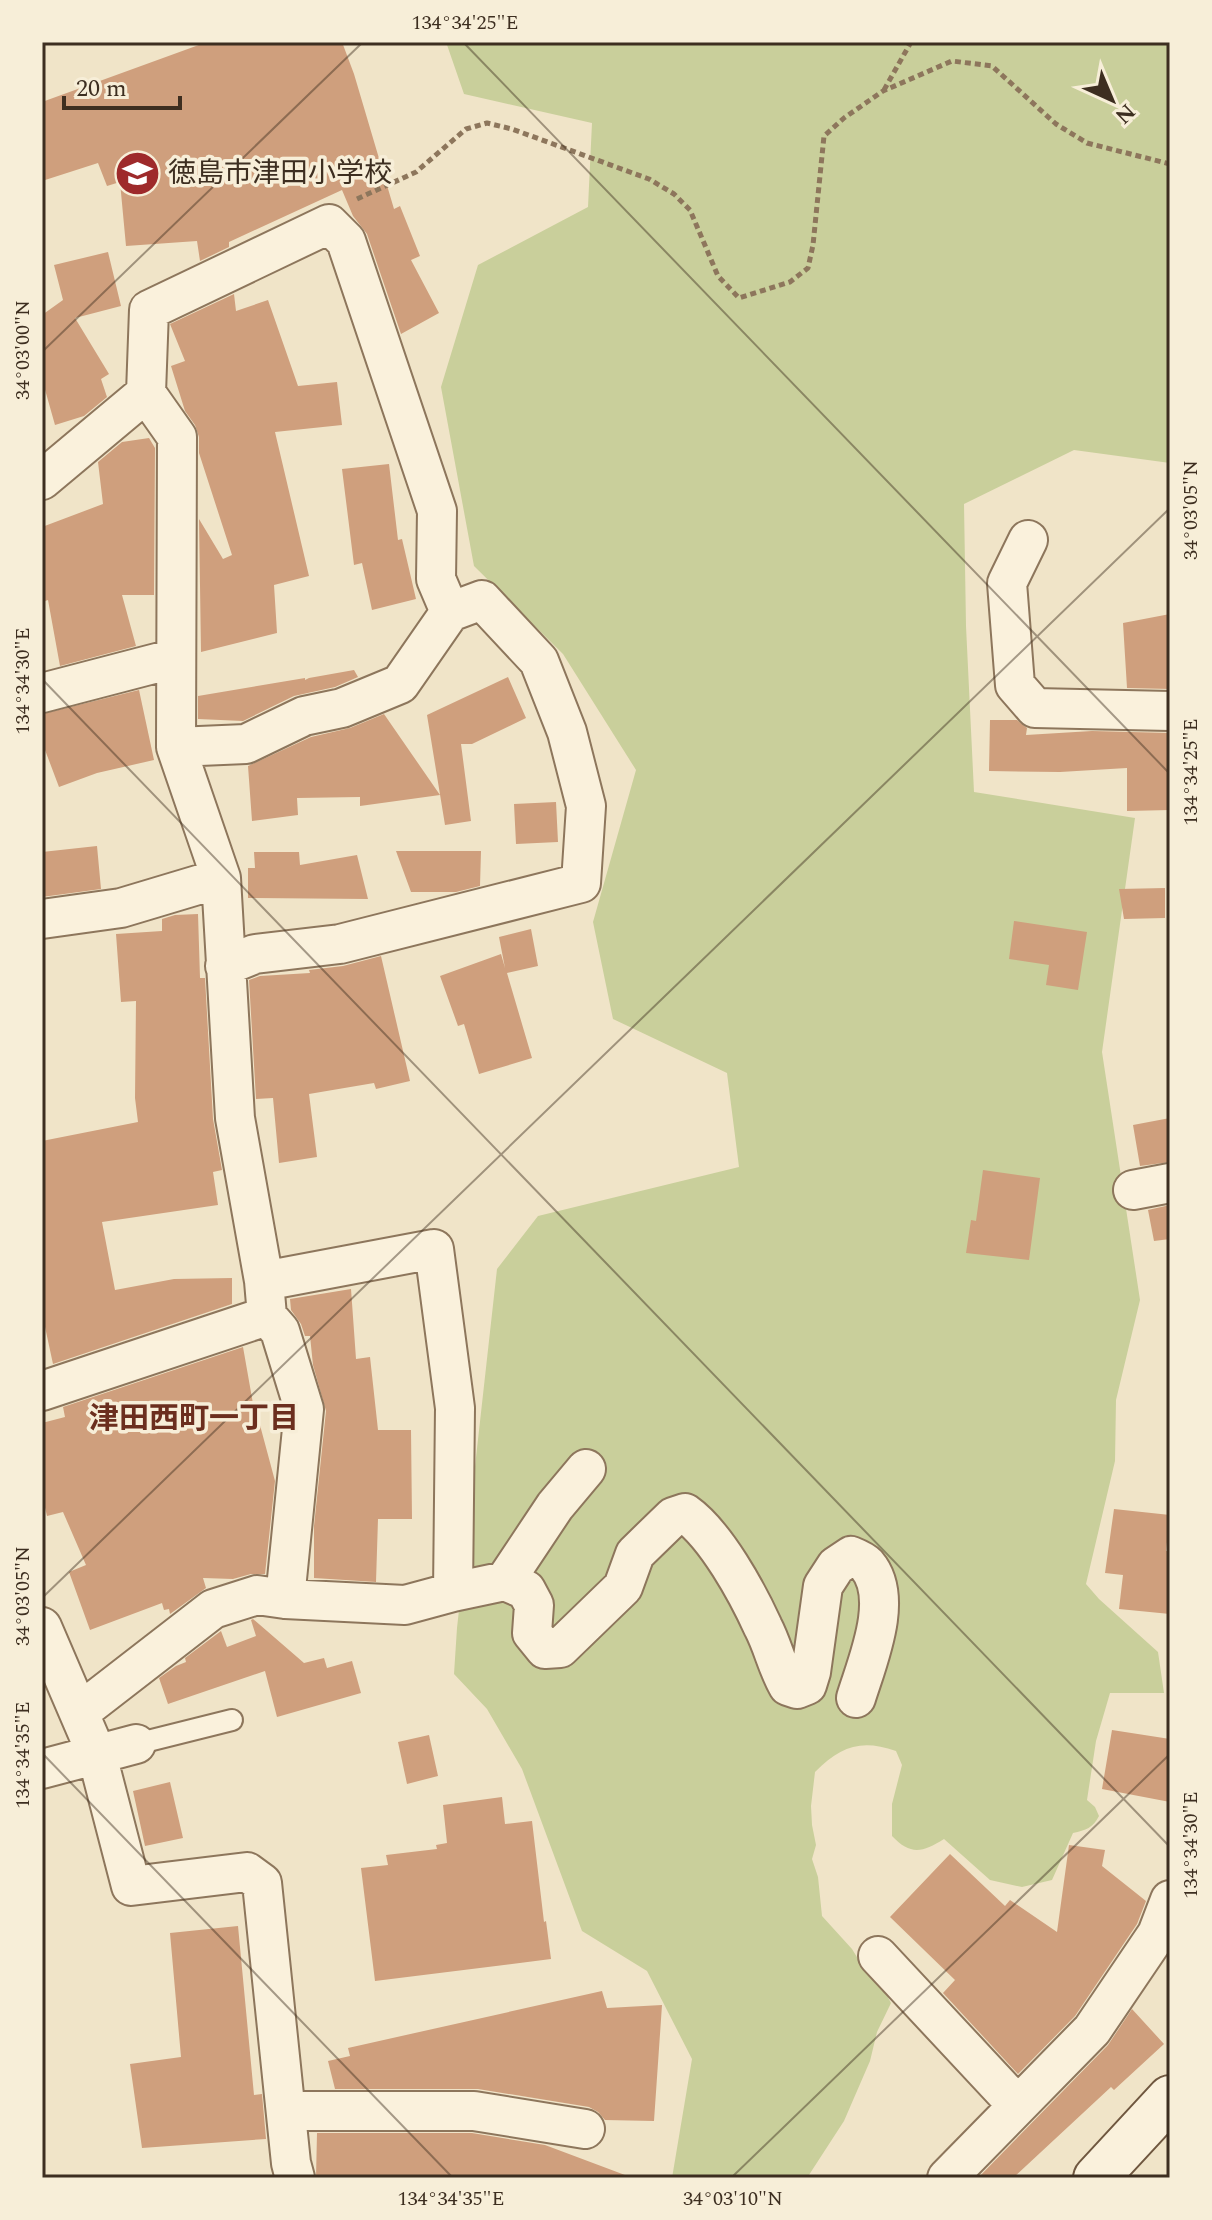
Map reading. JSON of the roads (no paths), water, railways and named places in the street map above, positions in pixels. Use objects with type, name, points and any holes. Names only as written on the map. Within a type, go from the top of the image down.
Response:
[{"type":"main road","points":[[1096,2178],[1170,2098]]},
{"type":"street","points":[[285,1599],[304,1409],[280,1331],[265,1298],[235,1118],[221,878],[176,747],[177,437],[146,393],[149,310],[329,224],[346,241],[437,511],[436,579],[450,612]]},
{"type":"street","points":[[42,480],[146,393]]},
{"type":"street","points":[[1028,540],[1007,583],[1015,685],[1035,708],[1170,711]]},
{"type":"street","points":[[176,747],[246,744],[304,716],[342,708],[400,684],[450,612],[482,600],[539,661],[567,732],[586,806],[581,883],[340,944],[255,954],[225,966]]},
{"type":"street","points":[[42,693],[176,658]]},
{"type":"street","points":[[42,919],[121,908],[221,878]]},
{"type":"street","points":[[1133,1190],[1170,1183]]},
{"type":"street","points":[[42,1391],[265,1298],[434,1249],[455,1408],[453,1592]]},
{"type":"street","points":[[505,1581],[555,1506],[586,1469]]},
{"type":"street","points":[[80,1712],[213,1609],[257,1595],[405,1605],[505,1581],[526,1590],[534,1605],[532,1633],[537,1641],[545,1649],[560,1648],[623,1587],[635,1554],[673,1517],[685,1513],[695,1520],[734,1570],[765,1629],[782,1675],[788,1686],[797,1689],[807,1685],[811,1672],[823,1586],[836,1566],[851,1556],[866,1563],[876,1582],[880,1616],[856,1698]]},
{"type":"street","points":[[42,1627],[97,1755],[131,1886],[247,1872],[262,1883],[295,2178]]},
{"type":"street","points":[[42,1769],[136,1744]]},
{"type":"street","points":[[947,2178],[1092,2030],[1157,1934],[1170,1900]]},
{"type":"street","points":[[878,1956],[1017,2105]]},
{"type":"street","points":[[287,2111],[474,2111],[585,2129]]},
{"type":"lane","points":[[136,1744],[232,1720]]},
{"type":"place","name":"徳島市津田小学校","points":[[137,173]]},
{"type":"district","name":"津田西町一丁目","points":[[194,1419]]}]
